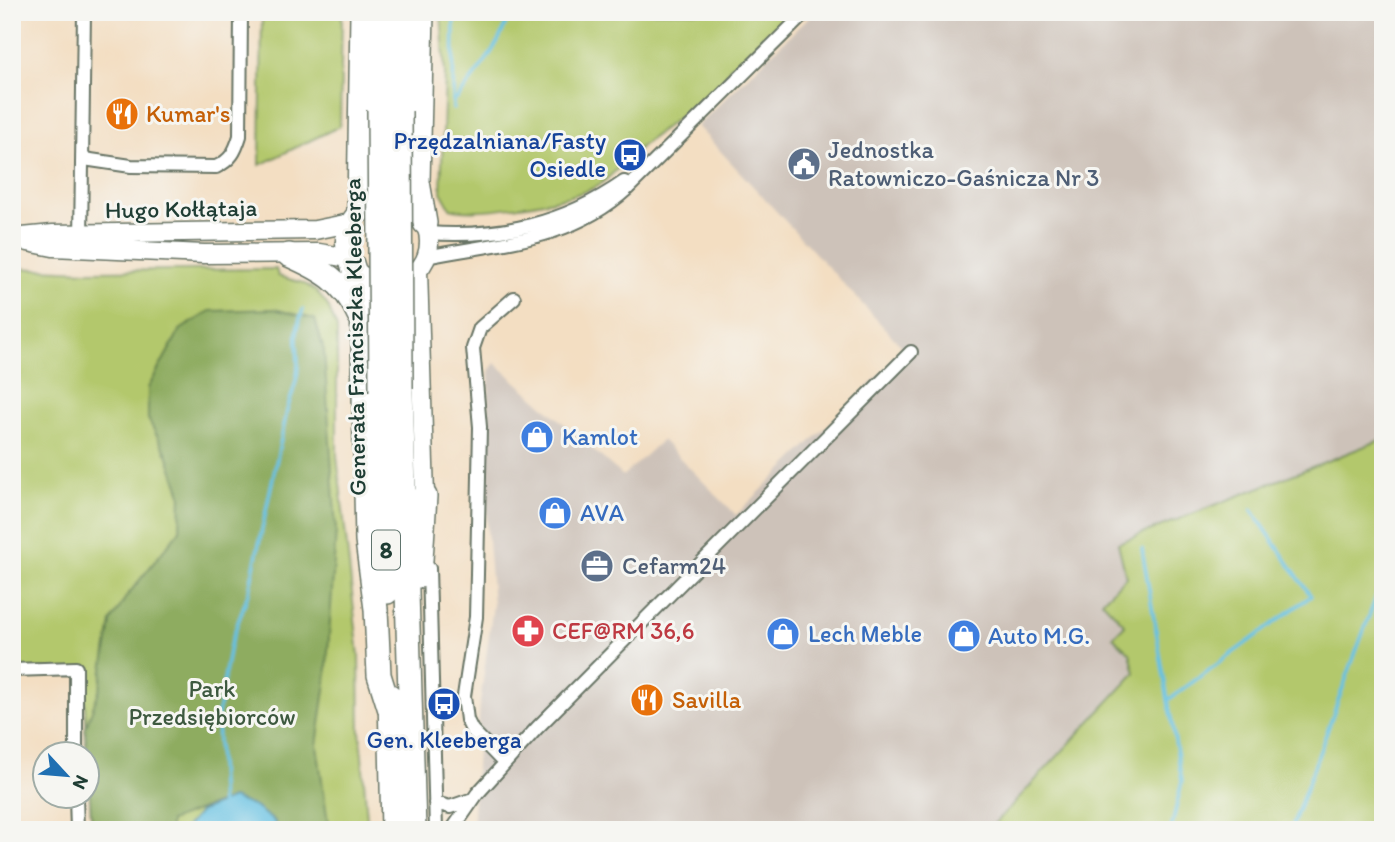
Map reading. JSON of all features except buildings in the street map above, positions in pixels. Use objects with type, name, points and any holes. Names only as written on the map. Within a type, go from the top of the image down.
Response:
[{"type":"highway","points":[[354,217],[362,12]]},
{"type":"highway","name":"Generała Franciszka Kleeberga","points":[[380,12],[389,111],[391,390],[400,706],[414,830]]},
{"type":"highway","name":"Generała Franciszka Kleeberga","points":[[389,111],[402,12]]},
{"type":"highway","points":[[422,12],[418,182],[426,228]]},
{"type":"highway","points":[[289,255],[316,266],[341,284],[361,321]]},
{"type":"highway","points":[[350,261],[360,287],[367,541],[376,609],[379,675],[400,706]]},
{"type":"highway","points":[[400,706],[425,496]]},
{"type":"highway","name":"Generała Franciszka Kleeberga","points":[[393,830],[400,706]]},
{"type":"street","points":[[81,241],[84,12]]},
{"type":"street","points":[[84,159],[131,166],[216,167],[228,161],[236,150],[240,136],[241,12]]},
{"type":"street","points":[[436,830],[425,496],[422,263],[426,228],[410,207],[390,200],[379,201],[354,217],[346,237],[350,261],[368,279],[378,282],[400,281],[422,263],[554,232],[603,209],[806,12]]},
{"type":"street","points":[[426,228],[484,235],[546,222],[597,201],[642,171]]},
{"type":"street","name":"Hugo Kołłątaja","points":[[81,241],[316,230],[354,217]]},
{"type":"street","name":"Hugo Kołłątaja","points":[[12,239],[289,255],[319,253],[350,261]]},
{"type":"street","points":[[504,763],[472,730],[467,720],[464,696],[476,617],[480,427],[473,348],[481,328],[514,298]]},
{"type":"street","points":[[452,830],[473,799],[504,763],[911,352]]},
{"type":"street","points":[[12,670],[76,668],[76,740]]},
{"type":"street","points":[[435,803],[450,807],[473,799]]},
{"type":"street","points":[[76,810],[77,830]]},
{"type":"shaded area","points":[[814,12],[1383,12],[1383,439],[1118,543],[1126,577],[1125,626],[1135,673],[989,830],[472,830],[480,703],[493,605],[487,528],[489,371],[495,363],[623,476],[662,440],[736,515],[905,350],[697,126]]},
{"type":"green space","points":[[262,12],[342,12],[340,126],[260,165]]},
{"type":"green space","points":[[441,12],[795,12],[757,49],[731,66],[721,85],[706,100],[702,98],[596,187],[540,203],[498,209],[463,210],[450,208],[441,192],[445,74]]},
{"type":"green space","name":"Park Przedsiębiorców","points":[[12,268],[88,271],[276,269],[278,276],[303,283],[316,291],[328,306],[337,329],[337,456],[359,656],[360,731],[368,830],[92,830],[91,810],[102,810],[102,740],[87,740],[83,669],[12,670]]},
{"type":"green space","name":"Park Przedsiębiorców","points":[[274,309],[315,319],[324,351],[336,530],[326,683],[317,745],[329,830],[274,830],[275,821],[232,798],[170,821],[170,830],[92,830],[91,810],[102,810],[102,740],[86,740],[85,729],[100,688],[111,622],[126,597],[180,530],[181,494],[167,454],[148,419],[148,388],[180,330],[210,311]]},
{"type":"green space","points":[[1383,439],[1383,830],[989,830],[1135,673],[1130,653],[1113,637],[1125,625],[1102,601],[1126,577],[1118,543]]},
{"type":"water","points":[[232,798],[255,807],[275,822],[274,830],[184,830],[199,812]]},
{"type":"waterway","points":[[453,109],[454,12]]},
{"type":"waterway","points":[[453,100],[457,99],[488,58],[501,36],[509,12]]},
{"type":"waterway","points":[[221,807],[217,719],[230,645],[249,591],[287,411],[297,378],[297,332],[303,310]]},
{"type":"waterway","points":[[1168,700],[1311,596],[1252,510]]},
{"type":"waterway","points":[[1142,549],[1182,781],[1171,830]]},
{"type":"waterway","points":[[1291,830],[1383,578]]},
{"type":"place","name":"Kumar's","points":[[122,114]]},
{"type":"place","name":"Przędzalniana/Fasty Osiedle","points":[[630,155]]},
{"type":"place","name":"Jednostka Ratowniczo-Gaśnicza Nr 3","points":[[804,164]]},
{"type":"place","name":"Kamlot","points":[[537,437]]},
{"type":"place","name":"AVA","points":[[555,513]]},
{"type":"place","name":"Cefarm24","points":[[597,566]]},
{"type":"place","name":"CEF@RM 36,6","points":[[528,631]]},
{"type":"place","name":"Lech Meble","points":[[783,634]]},
{"type":"place","name":"Auto M.G.","points":[[964,636]]},
{"type":"place","name":"Savilla","points":[[647,700]]},
{"type":"place","name":"Gen. Kleeberga","points":[[444,704]]}]
